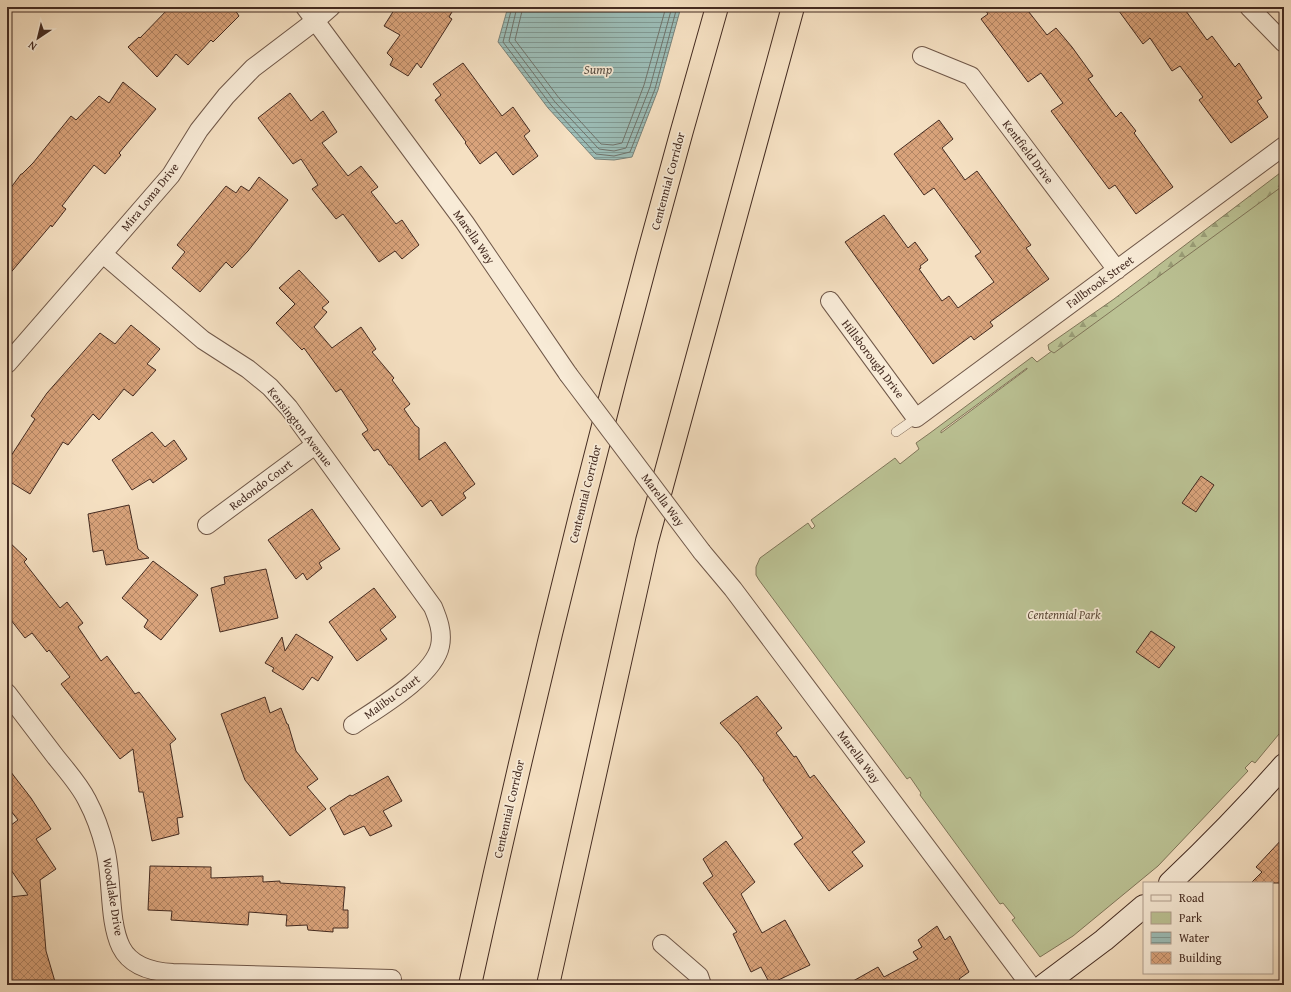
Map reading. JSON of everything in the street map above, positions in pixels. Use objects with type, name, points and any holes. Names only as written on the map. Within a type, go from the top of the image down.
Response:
[{"type":"highway","name":"Centennial Corridor","points":[[470,985],[497,861],[544,660],[594,460],[646,261],[717,7]]},
{"type":"highway","points":[[548,985],[647,541],[793,7]]},
{"type":"street","name":"Mira Loma Drive","points":[[7,364],[171,175],[199,130],[226,96],[310,14],[331,7]]},
{"type":"street","points":[[1249,7],[1284,43]]},
{"type":"street","name":"Marella Way","points":[[310,14],[465,224],[568,374],[702,552],[733,589],[1030,985]]},
{"type":"street","name":"Kentfield Drive","points":[[922,56],[970,76],[1117,270]]},
{"type":"street","name":"Fallbrook Street","points":[[916,418],[1284,146]]},
{"type":"street","name":"Kensington Avenue","points":[[103,254],[203,340],[248,369],[270,387],[315,444],[433,607],[438,619],[440,630],[440,646]]},
{"type":"street","name":"Hillsborough Drive","points":[[830,301],[916,418]]},
{"type":"street","name":"Redondo Court","points":[[207,525],[315,444]]},
{"type":"street","name":"Malibu Court","points":[[353,726],[412,685],[424,674],[433,661],[440,646]]},
{"type":"street","name":"Woodlake Drive","points":[[7,693],[87,800],[96,820],[105,848],[110,872],[116,932],[122,948],[131,959],[143,968],[154,972],[173,973],[392,979]]},
{"type":"street","points":[[1171,882],[1232,822],[1284,764]]},
{"type":"street","points":[[1044,985],[1104,940],[1143,907]]},
{"type":"street","points":[[662,944],[698,976],[702,985]]},
{"type":"lane","points":[[896,432],[916,418]]},
{"type":"green space","points":[[1284,170],[1284,185],[1054,353],[1049,350],[1048,345],[1114,299]]},
{"type":"green space","name":"Centennial Park","points":[[1284,179],[1284,728],[1255,763],[1252,761],[1245,768],[1248,771],[1158,866],[1073,936],[1040,957],[1012,920],[1015,918],[1003,903],[1000,904],[920,795],[921,793],[910,777],[907,779],[756,575],[756,567],[760,558],[808,523],[812,529],[815,526],[811,520],[895,458],[900,464],[919,449],[916,443],[1032,357],[1037,362]],"holes":[[[1027,369],[941,433],[941,431]]]},
{"type":"water","name":"Sump","points":[[508,7],[681,7],[658,90],[632,157],[614,160],[595,159],[548,108],[498,42]]},
{"type":"building","points":[[170,7],[233,7],[239,16],[213,42],[211,40],[188,65],[176,54],[157,77],[128,47],[139,37],[140,38]]},
{"type":"building","points":[[396,7],[455,7],[449,17],[452,19],[421,68],[417,63],[408,76],[390,65],[393,59],[387,53],[400,35],[384,26]]},
{"type":"building","points":[[983,7],[1025,7],[1047,35],[1056,28],[1093,76],[1088,79],[1116,117],[1121,112],[1136,131],[1134,133],[1173,187],[1136,214],[1115,185],[1109,189],[1051,111],[1063,103],[1041,73],[1028,82],[981,19],[988,14]]},
{"type":"building","points":[[1116,7],[1183,7],[1207,40],[1212,36],[1235,67],[1239,63],[1262,98],[1257,101],[1268,117],[1231,143],[1199,100],[1203,97],[1180,66],[1172,71],[1150,38],[1143,44]]},
{"type":"building","points":[[463,63],[502,116],[513,107],[530,131],[524,136],[538,156],[513,175],[496,152],[480,164],[465,143],[466,142],[435,100],[441,95],[433,84]]},
{"type":"building","points":[[123,82],[156,109],[119,153],[121,155],[105,174],[94,165],[62,206],[66,209],[52,227],[51,225],[7,277],[7,193],[21,174],[33,163],[71,116],[76,120],[99,96],[109,103]]},
{"type":"building","points":[[290,93],[311,121],[323,111],[337,132],[322,143],[348,176],[361,166],[378,187],[371,192],[396,224],[402,220],[419,245],[402,259],[395,251],[379,262],[343,214],[336,219],[312,189],[318,185],[301,159],[293,164],[258,118]]},
{"type":"building","points":[[939,120],[953,139],[942,148],[965,180],[977,171],[1031,245],[1026,248],[1049,279],[990,322],[993,326],[974,340],[971,336],[933,364],[845,242],[884,215],[908,248],[915,242],[928,260],[920,266],[921,268],[919,269],[942,301],[949,296],[958,308],[994,282],[975,256],[981,252],[934,188],[924,195],[894,154]]},
{"type":"building","points":[[259,177],[288,200],[248,251],[232,268],[226,262],[200,292],[172,268],[185,252],[177,245],[226,186],[236,193],[241,186],[249,191]]},
{"type":"building","points":[[299,270],[329,302],[322,308],[327,312],[314,327],[332,348],[361,327],[376,349],[372,352],[394,378],[392,380],[410,404],[404,409],[415,425],[419,428],[419,460],[445,442],[475,484],[463,493],[466,498],[442,516],[431,500],[422,507],[378,449],[374,451],[362,434],[368,430],[341,389],[336,392],[304,348],[302,350],[276,323],[295,304],[279,288]]},
{"type":"building","points":[[131,325],[160,349],[147,364],[156,370],[133,396],[124,389],[99,420],[93,414],[68,445],[63,442],[30,494],[7,480],[7,462],[35,419],[31,416],[47,393],[100,333],[115,344]]},
{"type":"building","points":[[152,432],[165,447],[174,440],[187,459],[153,483],[150,479],[132,490],[112,460]]},
{"type":"building","points":[[1201,476],[1214,485],[1196,512],[1182,503]]},
{"type":"building","points":[[129,505],[138,549],[149,558],[106,565],[103,550],[93,552],[88,514]]},
{"type":"building","points":[[312,509],[340,549],[319,563],[322,568],[307,580],[303,573],[296,579],[268,540]]},
{"type":"building","points":[[7,540],[27,559],[24,562],[60,608],[67,602],[83,623],[78,627],[101,661],[107,656],[135,694],[139,692],[176,739],[170,744],[183,817],[177,818],[179,834],[152,841],[143,792],[139,792],[133,749],[120,759],[61,684],[70,677],[49,650],[47,652],[32,633],[25,638],[7,615]]},
{"type":"building","points":[[153,561],[198,595],[161,640],[144,627],[148,620],[122,598]]},
{"type":"building","points":[[266,569],[278,618],[220,632],[211,588],[225,584],[224,577]]},
{"type":"building","points":[[374,588],[396,617],[380,630],[387,639],[357,661],[329,622]]},
{"type":"building","points":[[1151,631],[1175,647],[1159,668],[1136,652]]},
{"type":"building","points":[[296,634],[333,657],[318,681],[312,677],[303,690],[272,671],[274,668],[265,663],[282,637],[285,651]]},
{"type":"building","points":[[757,696],[782,728],[776,733],[794,757],[796,756],[810,778],[814,775],[865,842],[852,852],[863,866],[829,891],[794,844],[803,838],[763,780],[764,778],[738,743],[720,723]]},
{"type":"building","points":[[265,697],[270,713],[281,708],[288,724],[296,751],[318,779],[307,787],[326,809],[290,836],[245,780],[221,714]]},
{"type":"building","points":[[7,767],[31,798],[51,829],[36,839],[56,869],[40,880],[46,951],[56,985],[7,985],[7,951],[10,950],[10,943],[7,917],[11,916],[10,897],[28,895],[7,864],[7,828],[18,820],[7,806]]},
{"type":"building","points":[[388,776],[402,801],[383,811],[392,826],[370,836],[364,826],[344,835],[330,808],[350,795],[352,796]]},
{"type":"building","points":[[1284,837],[1284,883],[1252,882],[1262,872],[1256,867]]},
{"type":"building","points":[[726,841],[755,882],[741,894],[762,933],[785,920],[810,965],[770,984],[761,967],[751,972],[733,934],[737,932],[703,883],[713,876],[703,859]]},
{"type":"building","points":[[150,866],[211,867],[211,878],[263,876],[263,882],[280,881],[280,883],[345,887],[343,910],[348,910],[348,928],[333,928],[333,932],[308,930],[307,925],[286,926],[287,915],[249,912],[248,925],[171,920],[172,911],[148,910]]},
{"type":"building","points":[[937,926],[945,940],[950,936],[969,972],[959,979],[963,985],[846,985],[878,967],[884,977],[918,959],[913,952],[922,947],[918,940]]}]
